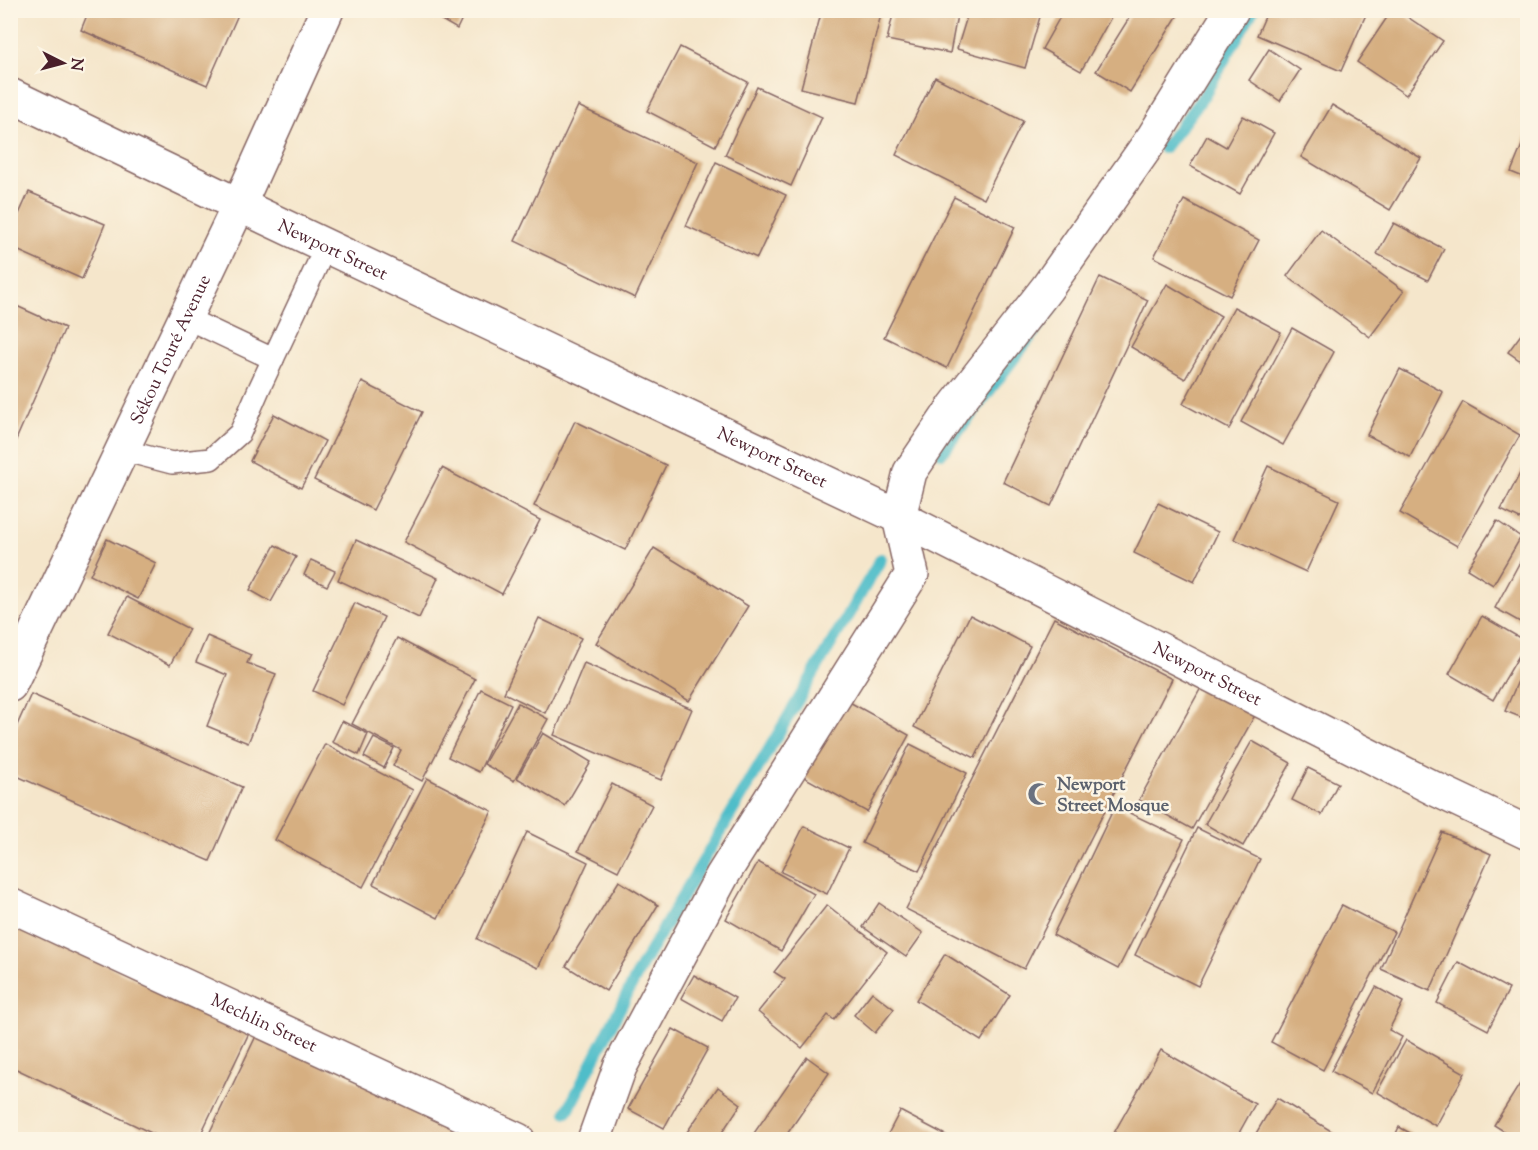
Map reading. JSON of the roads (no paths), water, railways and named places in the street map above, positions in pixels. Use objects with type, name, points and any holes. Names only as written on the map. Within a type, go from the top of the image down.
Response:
[{"type":"street","name":"Sékou Touré Avenue","points":[[10,685],[186,318],[327,10]]},
{"type":"street","points":[[594,1140],[620,1067],[722,876],[912,574],[899,517],[910,472],[954,407],[1047,288],[1154,136],[1232,10]]},
{"type":"street","name":"Newport Street","points":[[10,95],[899,517],[1433,788],[1527,833]]},
{"type":"street","name":"Mechlin Street","points":[[10,905],[518,1140]]},
{"type":"lane","points":[[122,450],[172,463],[211,459],[240,433],[326,246]]},
{"type":"lane","points":[[186,318],[273,358]]},
{"type":"waterway","points":[[1164,148],[1203,97],[1253,10]]},
{"type":"waterway","points":[[942,453],[1056,302]]},
{"type":"waterway","points":[[567,1112],[642,965],[881,559]]},
{"type":"place","name":"Newport Street Mosque","points":[[1039,794]]}]
